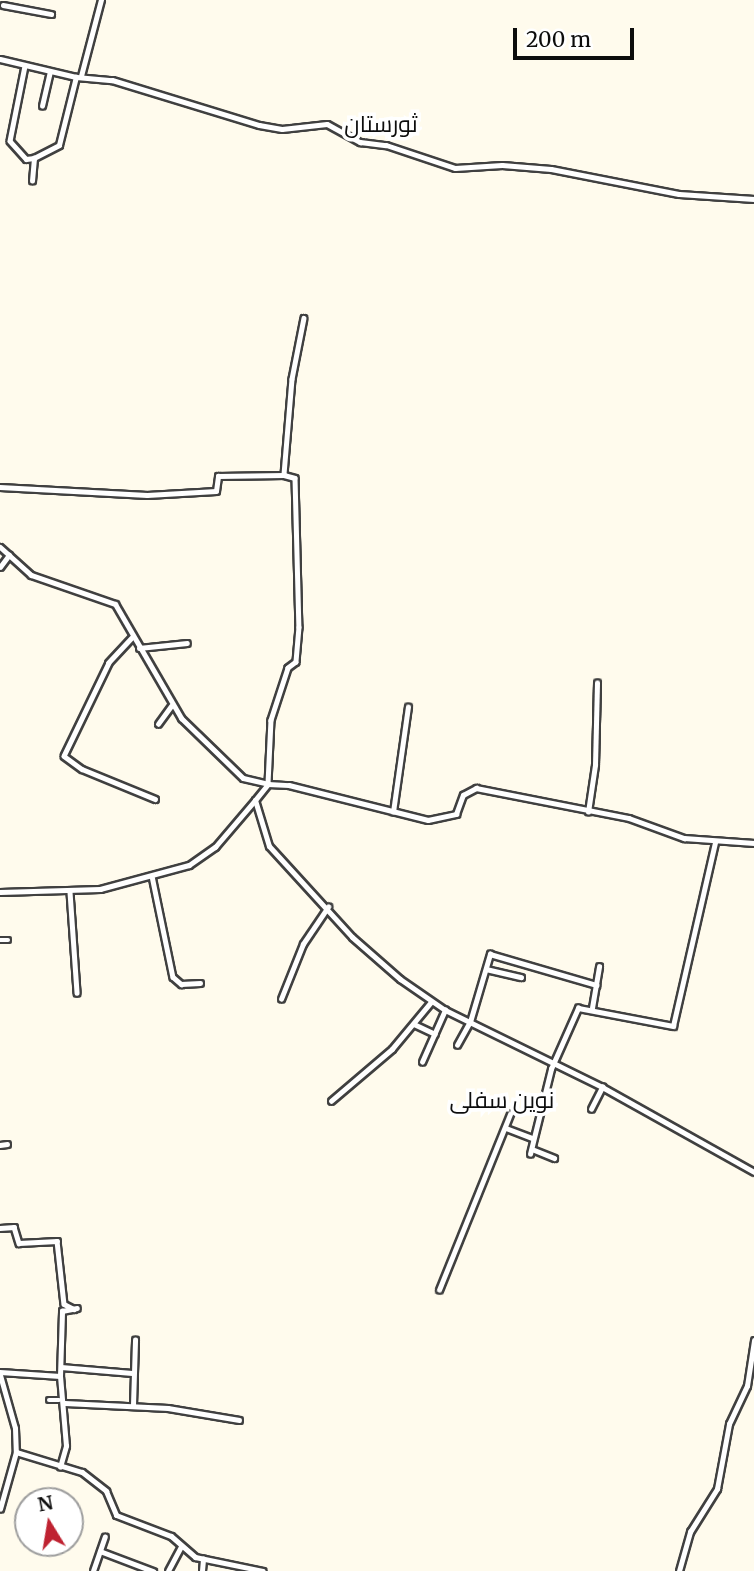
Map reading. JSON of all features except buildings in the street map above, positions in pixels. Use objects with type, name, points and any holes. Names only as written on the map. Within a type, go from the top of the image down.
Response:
[{"type":"street","points":[[25,66],[10,141],[26,159],[34,158],[59,145],[101,0]]},
{"type":"street","points":[[3,5],[51,14]]},
{"type":"street","points":[[0,59],[50,72],[112,80],[259,125],[282,129],[327,124],[359,142],[386,145],[455,168],[502,165],[551,169],[687,196],[754,199]]},
{"type":"street","points":[[43,106],[50,72]]},
{"type":"street","points":[[32,181],[34,158]]},
{"type":"street","points":[[284,475],[304,318]]},
{"type":"street","points":[[0,487],[147,495],[216,491],[218,476],[284,475],[295,478],[299,626],[296,662],[288,668],[271,719],[268,784],[215,847],[189,865],[152,876],[70,892],[0,892]]},
{"type":"street","points":[[0,547],[32,575],[114,604],[172,706],[243,778],[268,784],[289,785],[414,818],[456,814],[463,795],[476,788],[559,802],[588,812],[629,818],[684,838],[754,843]]},
{"type":"street","points":[[0,568],[9,555]]},
{"type":"street","points":[[132,638],[109,663],[64,757],[82,769],[155,799]]},
{"type":"street","points":[[138,648],[187,643]]},
{"type":"street","points":[[588,812],[596,765],[597,683]]},
{"type":"street","points":[[158,724],[172,706]]},
{"type":"street","points":[[393,812],[408,707]]},
{"type":"street","points":[[255,800],[268,846],[366,950],[431,1002],[602,1087],[754,1172]]},
{"type":"street","points":[[554,1158],[531,1152],[532,1138],[555,1065],[578,1008],[673,1026],[715,842]]},
{"type":"street","points":[[152,876],[173,977],[181,984],[200,983]]},
{"type":"street","points":[[70,892],[77,993]]},
{"type":"street","points":[[281,999],[303,944],[328,907]]},
{"type":"street","points":[[0,940],[8,940]]},
{"type":"street","points":[[457,1045],[470,1022],[490,954],[597,985]]},
{"type":"street","points":[[592,1009],[600,967]]},
{"type":"street","points":[[486,969],[521,977]]},
{"type":"street","points":[[331,1101],[414,1024],[431,1002]]},
{"type":"street","points":[[422,1062],[445,1010]]},
{"type":"street","points":[[414,1024],[435,1034]]},
{"type":"street","points":[[591,1110],[602,1087]]},
{"type":"street","points":[[439,1290],[510,1114]]},
{"type":"street","points":[[506,1128],[532,1138]]},
{"type":"street","points":[[0,1144],[7,1144]]},
{"type":"street","points":[[0,1228],[14,1227],[19,1243],[57,1241],[64,1304],[76,1308],[62,1311],[59,1400]]},
{"type":"street","points":[[133,1405],[135,1340]]},
{"type":"street","points":[[679,1571],[690,1532],[717,1489],[729,1424],[747,1385],[754,1341]]},
{"type":"street","points":[[61,1367],[132,1373]]},
{"type":"street","points":[[0,1509],[16,1452],[15,1428],[0,1374],[60,1376]]},
{"type":"street","points":[[49,1400],[133,1405],[239,1420]]},
{"type":"street","points":[[60,1467],[66,1446],[65,1403]]},
{"type":"street","points":[[16,1452],[82,1472],[106,1491],[116,1515],[171,1536],[181,1547],[203,1559],[263,1571]]},
{"type":"street","points":[[93,1571],[105,1537]]},
{"type":"street","points":[[168,1571],[181,1547]]},
{"type":"street","points":[[100,1551],[153,1571]]},
{"type":"street","points":[[202,1571],[203,1559]]},
{"type":"district","name":"ثورستان","points":[[381,124]]},
{"type":"district","name":"نوین سفلى","points":[[502,1100]]}]
